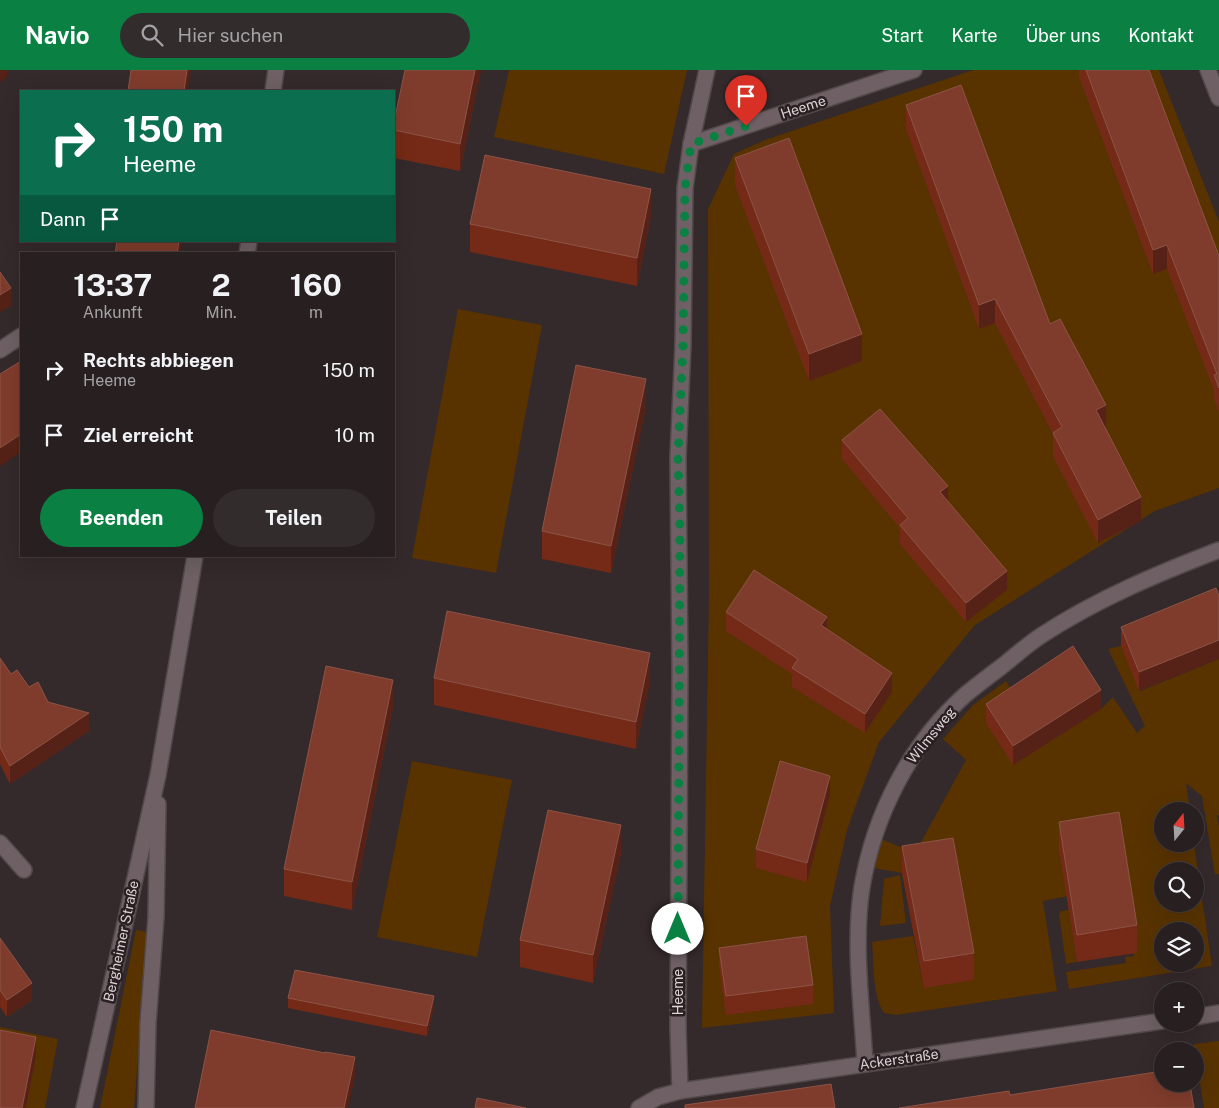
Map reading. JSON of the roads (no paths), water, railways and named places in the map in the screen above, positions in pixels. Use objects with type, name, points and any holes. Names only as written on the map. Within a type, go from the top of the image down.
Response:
[{"type":"street","points":[[273,90],[276,70]]},
{"type":"street","name":"Heeme","points":[[680,1091],[678,1028],[680,520],[678,457],[683,346],[685,188],[691,144],[707,70]]},
{"type":"street","name":"Heeme","points":[[691,144],[914,70]]},
{"type":"street","points":[[1208,70],[1219,98]]},
{"type":"street","points":[[0,350],[20,337]]},
{"type":"street","name":"Wilmsweg","points":[[865,1064],[858,933],[862,887],[873,841],[886,807],[901,775],[918,746],[965,695],[1041,635],[1096,604],[1182,564],[1219,550]]},
{"type":"street","name":"Bergheimer Straße","points":[[84,1108],[158,775],[195,557]]},
{"type":"street","name":"Bergheimer Straße","points":[[146,1108],[148,1023],[156,917],[158,775]]},
{"type":"street","points":[[0,843],[24,870]]},
{"type":"street","points":[[1204,1016],[1219,1013]]},
{"type":"street","name":"Ackerstraße","points":[[640,1108],[658,1097],[680,1091],[1154,1023]]}]
